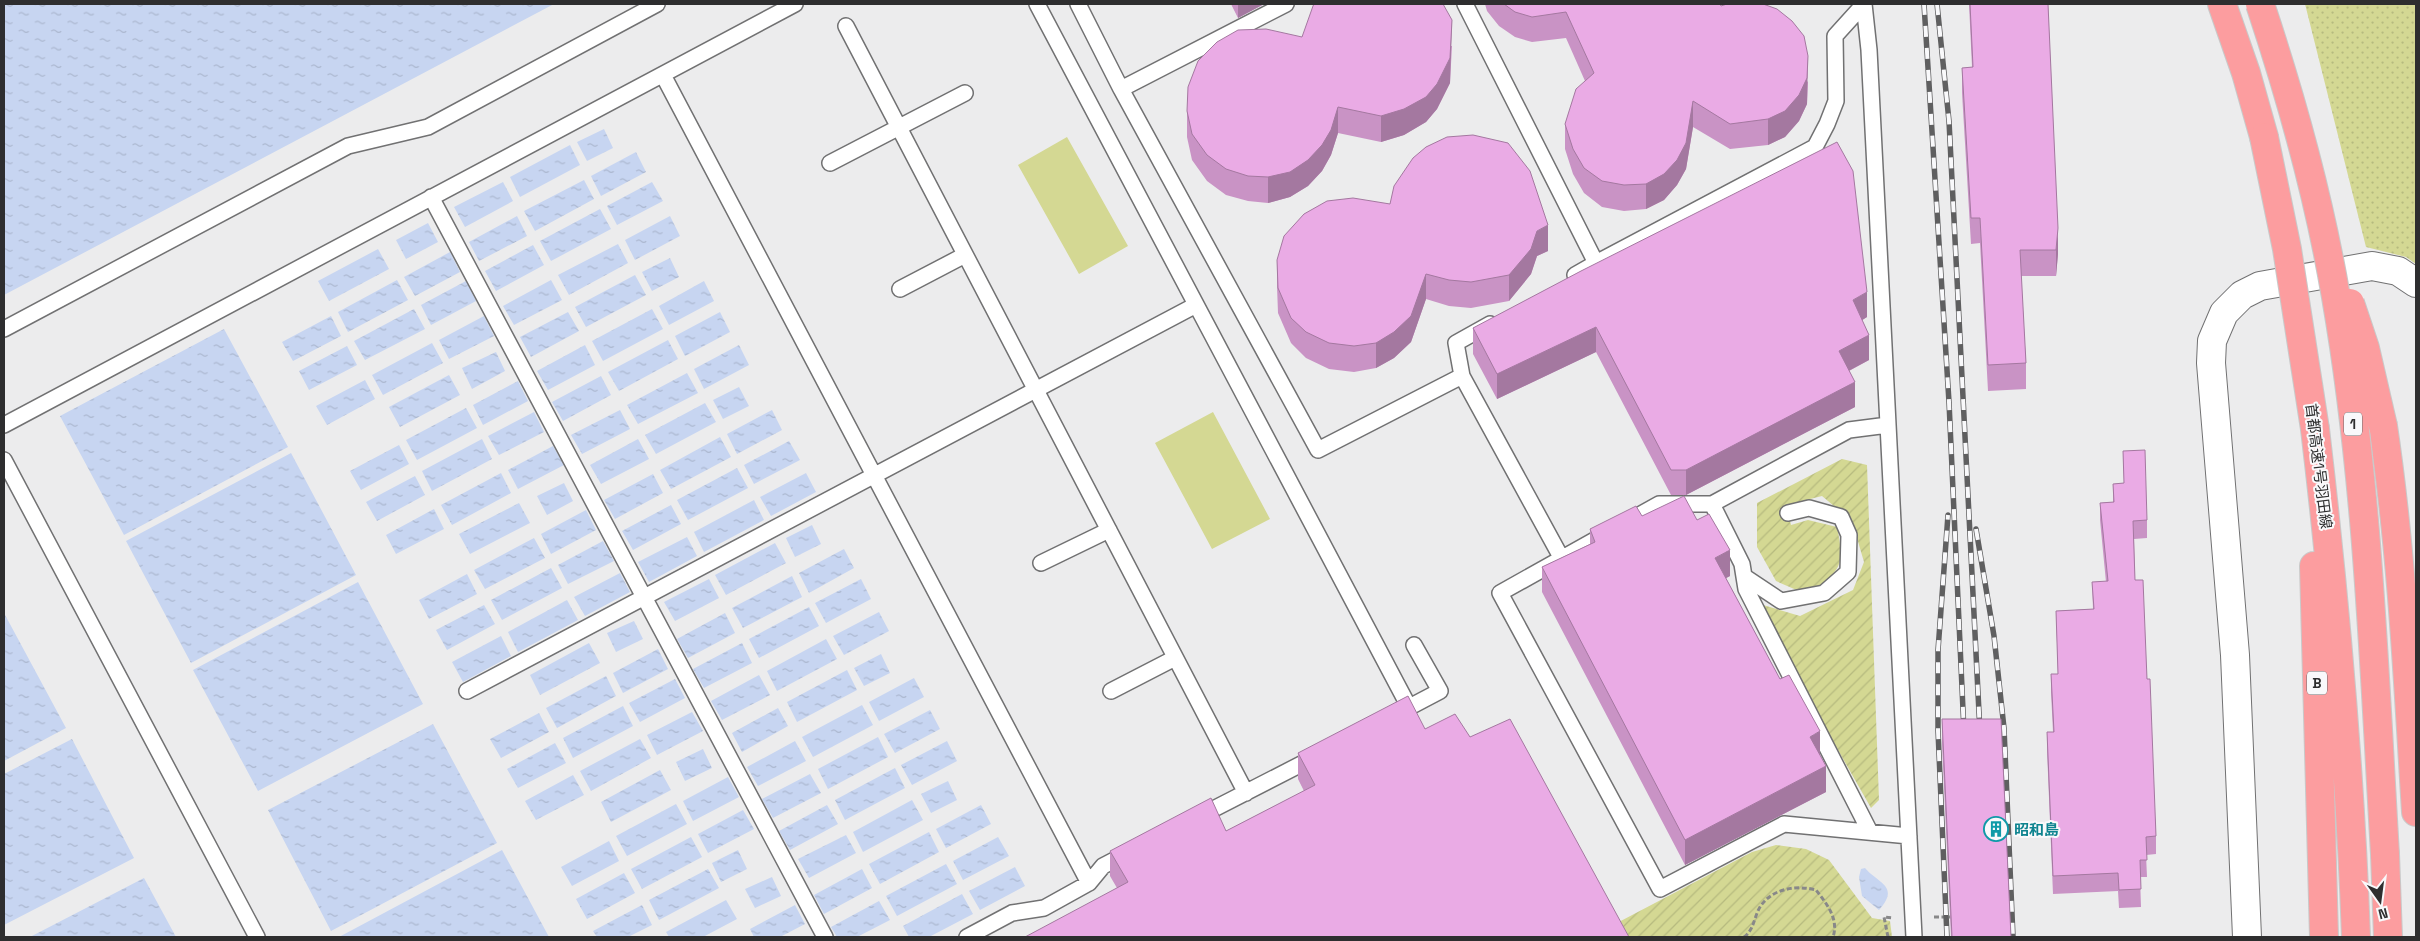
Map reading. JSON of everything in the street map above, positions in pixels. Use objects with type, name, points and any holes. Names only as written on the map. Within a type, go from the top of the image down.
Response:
[{"type":"highway","name":"首都高速1号羽田線","points":[[2222,4],[2246,73],[2264,136],[2286,249],[2315,429],[2336,620],[2353,854],[2356,937]]},
{"type":"highway","name":"1","points":[[2260,4],[2294,110],[2315,192],[2336,297],[2347,369],[2368,571],[2385,854],[2388,937]]},
{"type":"highway","points":[[2315,192],[2365,348],[2383,426],[2394,498],[2400,562],[2416,812]]},
{"type":"highway","name":"B","points":[[2315,429],[2314,539],[2324,937]]},
{"type":"street","points":[[2247,937],[2235,655],[2211,363],[2212,341],[2219,322],[2228,308],[2242,294],[2260,286],[2372,266],[2398,271],[2416,283]]},
{"type":"lane","points":[[4,328],[348,146],[428,127],[658,4]]},
{"type":"lane","points":[[4,425],[795,4]]},
{"type":"lane","points":[[1037,4],[1409,707]]},
{"type":"lane","points":[[1078,4],[1121,90],[1318,450],[1462,376]]},
{"type":"lane","points":[[1121,90],[1286,4]]},
{"type":"lane","points":[[1464,4],[1596,263]]},
{"type":"lane","points":[[1563,282],[1815,147],[1836,101],[1835,36],[1864,4]]},
{"type":"lane","points":[[1864,4],[1869,50],[1914,937]]},
{"type":"lane","points":[[846,26],[1246,793]]},
{"type":"lane","points":[[664,75],[1089,883]]},
{"type":"lane","points":[[830,163],[965,93]]},
{"type":"lane","points":[[431,197],[825,937]]},
{"type":"lane","points":[[900,289],[965,255]]},
{"type":"lane","points":[[467,691],[1196,305]]},
{"type":"lane","points":[[1505,315],[1456,343],[1462,376],[1562,558]]},
{"type":"lane","points":[[1888,425],[1849,430],[1712,504],[1659,504],[1500,593],[1660,889],[1784,824],[1909,836]]},
{"type":"lane","points":[[4,460],[256,937]]},
{"type":"lane","points":[[1712,504],[1742,564],[1746,590],[1870,832]]},
{"type":"lane","points":[[1744,577],[1781,601],[1824,593],[1848,572],[1849,536],[1841,517],[1809,508],[1788,513]]},
{"type":"lane","points":[[1042,563],[1109,530]]},
{"type":"lane","points":[[1392,716],[1440,691],[1414,645]]},
{"type":"lane","points":[[1111,691],[1175,658]]},
{"type":"lane","points":[[1185,824],[1332,748]]},
{"type":"lane","points":[[967,937],[1012,913],[1044,908],[1089,883],[1107,864],[1142,846]]},
{"type":"path","points":[[1744,937],[1750,933],[1761,906],[1779,891],[1800,886],[1816,890],[1830,909],[1836,928],[1833,937]]},
{"type":"path","points":[[1888,937],[1884,917],[1896,919]]},
{"type":"path","points":[[1931,917],[1957,917],[1956,925]]},
{"type":"green space","points":[[2305,4],[2416,4],[2416,264],[2406,257],[2366,247]]},
{"type":"green space","points":[[1067,137],[1128,246],[1079,274],[1018,165]]},
{"type":"green space","points":[[1213,412],[1270,519],[1212,549],[1155,443]]},
{"type":"green space","points":[[1842,459],[1867,465],[1879,800],[1871,808],[1768,627],[1763,605],[1800,616],[1853,590],[1864,562],[1852,521],[1822,496],[1786,505],[1791,525],[1808,520],[1837,527],[1841,552],[1838,567],[1827,580],[1808,595],[1776,581],[1757,547],[1757,503]]},
{"type":"green space","points":[[1776,845],[1806,849],[1829,860],[1872,918],[1890,921],[1892,937],[1621,937],[1615,924],[1752,852]]},
{"type":"water","points":[[4,4],[554,4],[4,295]]},
{"type":"water","points":[[604,129],[613,148],[587,161],[577,142]]},
{"type":"water","points":[[570,145],[580,165],[520,197],[510,177]]},
{"type":"water","points":[[636,152],[646,172],[601,196],[591,176]]},
{"type":"water","points":[[584,180],[594,199],[535,231],[524,211]]},
{"type":"water","points":[[503,182],[513,201],[465,227],[454,207]]},
{"type":"water","points":[[652,182],[663,201],[617,225],[607,206]]},
{"type":"water","points":[[600,209],[611,229],[551,261],[540,241]]},
{"type":"water","points":[[517,216],[527,236],[479,261],[469,242]]},
{"type":"water","points":[[670,216],[680,236],[635,260],[625,240]]},
{"type":"water","points":[[428,223],[438,242],[406,259],[396,240]]},
{"type":"water","points":[[618,244],[628,263],[569,295],[558,275]]},
{"type":"water","points":[[533,245],[544,265],[496,291],[485,271]]},
{"type":"water","points":[[378,249],[389,269],[329,301],[318,281]]},
{"type":"water","points":[[450,252],[460,272],[415,296],[404,277]]},
{"type":"water","points":[[670,258],[679,277],[652,291],[642,272]]},
{"type":"water","points":[[635,275],[646,295],[586,327],[575,307]]},
{"type":"water","points":[[397,280],[408,300],[348,332],[338,312]]},
{"type":"water","points":[[551,280],[562,300],[514,325],[503,306]]},
{"type":"water","points":[[466,281],[476,301],[431,325],[421,305]]},
{"type":"water","points":[[704,281],[714,301],[669,325],[659,306]]},
{"type":"water","points":[[414,309],[425,329],[365,360],[354,341]]},
{"type":"water","points":[[652,309],[663,329],[603,361],[592,341]]},
{"type":"water","points":[[568,312],[579,331],[531,357],[520,337]]},
{"type":"water","points":[[720,312],[730,332],[685,356],[675,336]]},
{"type":"water","points":[[331,316],[341,336],[293,361],[282,342]]},
{"type":"water","points":[[484,316],[494,336],[449,359],[439,340]]},
{"type":"water","points":[[224,329],[288,447],[124,535],[60,416]]},
{"type":"water","points":[[668,340],[678,359],[619,391],[608,372]]},
{"type":"water","points":[[432,343],[443,363],[383,395],[372,375]]},
{"type":"water","points":[[585,345],[595,365],[548,390],[537,371]]},
{"type":"water","points":[[739,345],[749,365],[704,389],[694,369]]},
{"type":"water","points":[[347,346],[357,365],[309,390],[299,371]]},
{"type":"water","points":[[496,352],[505,371],[472,389],[462,368]]},
{"type":"water","points":[[687,373],[698,393],[638,424],[627,405]]},
{"type":"water","points":[[449,375],[460,395],[400,427],[389,407]]},
{"type":"water","points":[[601,376],[611,395],[563,421],[552,402]]},
{"type":"water","points":[[365,380],[375,399],[327,425],[316,406]]},
{"type":"water","points":[[518,381],[528,401],[483,425],[473,405]]},
{"type":"water","points":[[739,387],[749,406],[723,419],[713,400]]},
{"type":"water","points":[[705,403],[716,422],[656,454],[645,435]]},
{"type":"water","points":[[466,408],[477,428],[417,460],[406,440]]},
{"type":"water","points":[[620,410],[630,429],[582,454],[571,435]]},
{"type":"water","points":[[772,410],[782,430],[737,454],[727,434]]},
{"type":"water","points":[[534,412],[544,432],[499,455],[488,436]]},
{"type":"water","points":[[720,437],[731,457],[671,489],[660,470]]},
{"type":"water","points":[[482,439],[492,459],[432,491],[422,471]]},
{"type":"water","points":[[638,439],[649,459],[601,484],[590,465]]},
{"type":"water","points":[[789,441],[800,460],[754,484],[744,465]]},
{"type":"water","points":[[399,445],[409,464],[361,490],[350,471]]},
{"type":"water","points":[[553,446],[564,465],[518,489],[508,470]]},
{"type":"water","points":[[291,453],[356,575],[191,663],[126,541]]},
{"type":"water","points":[[737,468],[748,488],[688,520],[677,500]]},
{"type":"water","points":[[501,473],[511,493],[452,525],[441,505]]},
{"type":"water","points":[[806,473],[816,492],[771,516],[760,497]]},
{"type":"water","points":[[653,474],[663,493],[615,519],[604,500]]},
{"type":"water","points":[[415,476],[425,495],[377,521],[366,502]]},
{"type":"water","points":[[564,483],[573,501],[547,515],[537,496]]},
{"type":"water","points":[[754,500],[764,520],[704,552],[694,532]]},
{"type":"water","points":[[519,503],[530,523],[470,554],[459,534]]},
{"type":"water","points":[[671,505],[681,524],[633,550],[622,531]]},
{"type":"water","points":[[434,509],[444,529],[396,554],[386,535]]},
{"type":"water","points":[[586,510],[596,530],[551,554],[541,534]]},
{"type":"water","points":[[812,525],[821,544],[795,557],[786,538]]},
{"type":"water","points":[[687,537],[697,556],[649,582],[638,562]]},
{"type":"water","points":[[534,538],[545,558],[485,589],[474,570]]},
{"type":"water","points":[[603,541],[614,561],[568,584],[558,565]]},
{"type":"water","points":[[775,543],[786,563],[726,595],[715,575]]},
{"type":"water","points":[[844,549],[854,568],[809,593],[799,573]]},
{"type":"water","points":[[551,568],[562,588],[502,620],[491,600]]},
{"type":"water","points":[[620,573],[630,592],[585,616],[574,597]]},
{"type":"water","points":[[467,574],[477,594],[429,619],[419,600]]},
{"type":"water","points":[[792,576],[802,597],[743,628],[732,608]]},
{"type":"water","points":[[709,579],[719,598],[675,621],[664,602]]},
{"type":"water","points":[[861,579],[871,599],[826,623],[815,603]]},
{"type":"water","points":[[358,582],[423,704],[258,791],[193,670]]},
{"type":"water","points":[[567,600],[578,620],[518,652],[508,632]]},
{"type":"water","points":[[484,605],[495,624],[447,650],[436,630]]},
{"type":"water","points":[[809,607],[819,626],[759,658],[749,639]]},
{"type":"water","points":[[879,612],[889,631],[844,655],[833,636]]},
{"type":"water","points":[[4,613],[66,728],[4,761]]},
{"type":"water","points":[[725,613],[735,633],[688,658],[677,639]]},
{"type":"water","points":[[634,621],[643,639],[616,652],[607,633]]},
{"type":"water","points":[[501,636],[511,656],[463,682],[452,662]]},
{"type":"water","points":[[826,639],[837,659],[777,691],[767,671]]},
{"type":"water","points":[[589,643],[600,663],[540,695],[530,675]]},
{"type":"water","points":[[742,643],[752,663],[704,688],[693,669]]},
{"type":"water","points":[[658,649],[668,669],[623,693],[613,673]]},
{"type":"water","points":[[881,654],[890,673],[864,686],[854,668]]},
{"type":"water","points":[[847,670],[857,690],[797,722],[787,702]]},
{"type":"water","points":[[759,675],[770,695],[722,720],[711,701]]},
{"type":"water","points":[[606,676],[616,696],[557,728],[546,708]]},
{"type":"water","points":[[914,678],[924,697],[879,721],[869,702]]},
{"type":"water","points":[[675,679],[685,698],[640,722],[629,703]]},
{"type":"water","points":[[862,705],[873,725],[813,757],[802,737]]},
{"type":"water","points":[[623,706],[633,726],[573,758],[563,738]]},
{"type":"water","points":[[778,708],[788,726],[742,752],[732,733]]},
{"type":"water","points":[[930,710],[940,729],[895,753],[884,734]]},
{"type":"water","points":[[692,712],[703,731],[657,755],[647,735]]},
{"type":"water","points":[[539,713],[549,732],[501,758],[490,739]]},
{"type":"water","points":[[433,724],[497,843],[331,931],[268,810]]},
{"type":"water","points":[[878,737],[888,757],[828,789],[818,769]]},
{"type":"water","points":[[72,739],[134,858],[4,925],[4,774]]},
{"type":"water","points":[[640,739],[651,758],[591,791],[580,771]]},
{"type":"water","points":[[795,741],[806,761],[758,786],[747,767]]},
{"type":"water","points":[[947,741],[957,761],[912,785],[901,765]]},
{"type":"water","points":[[555,743],[566,763],[518,788],[507,769]]},
{"type":"water","points":[[703,749],[712,768],[685,781],[676,762]]},
{"type":"water","points":[[895,768],[905,788],[845,820],[835,800]]},
{"type":"water","points":[[660,770],[671,790],[611,822],[601,802]]},
{"type":"water","points":[[810,774],[821,793],[773,818],[762,799]]},
{"type":"water","points":[[573,775],[584,795],[536,820],[525,801]]},
{"type":"water","points":[[728,777],[739,797],[693,821],[683,801]]},
{"type":"water","points":[[948,781],[957,800],[931,813],[921,794]]},
{"type":"water","points":[[912,800],[923,820],[863,852],[853,832]]},
{"type":"water","points":[[676,804],[687,824],[627,856],[616,836]]},
{"type":"water","points":[[827,805],[838,824],[790,850],[779,831]]},
{"type":"water","points":[[981,805],[991,824],[946,848],[936,829]]},
{"type":"water","points":[[743,810],[754,829],[708,853],[698,834]]},
{"type":"water","points":[[929,832],[939,852],[880,884],[869,864]]},
{"type":"water","points":[[846,835],[856,853],[809,878],[798,859]]},
{"type":"water","points":[[691,837],[702,857],[642,889],[631,869]]},
{"type":"water","points":[[998,837],[1009,856],[963,880],[953,861]]},
{"type":"water","points":[[609,841],[619,861],[572,886],[561,867]]},
{"type":"water","points":[[502,850],[549,937],[339,937]]},
{"type":"water","points":[[738,850],[747,869],[721,882],[712,863]]},
{"type":"water","points":[[946,864],[957,884],[897,916],[886,896]]},
{"type":"water","points":[[1015,867],[1025,886],[980,910],[969,891]]},
{"type":"water","points":[[1865,868],[1887,890],[1888,896],[1879,910],[1862,896],[1859,877],[1861,869]]},
{"type":"water","points":[[708,869],[719,888],[659,920],[649,900]]},
{"type":"water","points":[[862,869],[872,888],[824,914],[814,895]]},
{"type":"water","points":[[624,873],[635,893],[587,919],[576,899]]},
{"type":"water","points":[[772,877],[781,896],[755,908],[745,889]]},
{"type":"water","points":[[144,878],[176,937],[30,937]]},
{"type":"water","points":[[962,894],[973,914],[929,937],[909,937],[903,926]]},
{"type":"water","points":[[726,900],[737,919],[703,937],[669,937],[666,932]]},
{"type":"water","points":[[879,901],[890,920],[857,937],[837,937],[831,927]]},
{"type":"water","points":[[642,905],[652,925],[628,937],[597,937],[593,931]]},
{"type":"water","points":[[795,905],[805,924],[780,937],[754,937],[750,929]]},
{"type":"building","points":[[1314,4],[1443,4],[1452,20],[1450,58],[1437,84],[1426,97],[1404,109],[1381,116],[1338,107],[1331,130],[1322,145],[1308,160],[1290,172],[1268,177],[1248,176],[1226,169],[1207,155],[1192,134],[1187,111],[1188,87],[1198,61],[1217,42],[1238,30],[1266,29],[1302,37]]},
{"type":"building","points":[[1504,4],[1720,4],[1721,6],[1727,4],[1763,4],[1777,9],[1792,21],[1804,36],[1808,56],[1807,78],[1799,95],[1785,111],[1768,119],[1730,124],[1693,101],[1686,143],[1677,160],[1664,174],[1646,184],[1624,185],[1602,181],[1584,168],[1573,149],[1565,124],[1576,89],[1594,73],[1566,12],[1532,17],[1515,12]]},
{"type":"building","points":[[1970,4],[2048,4],[2058,228],[2056,250],[2020,250],[2026,363],[1988,365],[1980,218],[1971,218],[1962,68],[1973,67]]},
{"type":"building","points":[[1473,135],[1508,143],[1530,171],[1548,225],[1537,231],[1531,249],[1509,275],[1471,282],[1449,280],[1426,274],[1411,316],[1394,332],[1376,343],[1354,346],[1329,343],[1306,332],[1291,318],[1278,288],[1277,260],[1284,236],[1304,214],[1327,201],[1353,198],[1390,204],[1394,186],[1413,158],[1426,147],[1447,137]]},
{"type":"building","points":[[1837,142],[1853,171],[1867,292],[1853,300],[1869,335],[1839,351],[1855,382],[1686,470],[1671,470],[1596,327],[1497,374],[1473,328],[1581,271]]},
{"type":"building","points":[[2145,450],[2147,520],[2133,521],[2135,580],[2143,580],[2147,679],[2150,679],[2156,836],[2146,837],[2147,860],[2140,860],[2141,889],[2119,890],[2118,873],[2053,876],[2047,732],[2054,732],[2051,674],[2058,674],[2056,611],[2094,609],[2092,582],[2108,581],[2100,503],[2114,502],[2113,484],[2124,483],[2123,451]]},
{"type":"building","points":[[1684,496],[1697,520],[1709,514],[1730,550],[1715,558],[1780,679],[1789,675],[1820,731],[1810,737],[1826,766],[1685,840],[1542,567],[1595,542],[1590,529],[1636,506],[1642,516]]},
{"type":"building","points":[[1408,696],[1425,729],[1455,714],[1470,737],[1510,719],[1629,937],[1025,937],[1128,882],[1110,851],[1211,798],[1226,831],[1315,785],[1298,753]]},
{"type":"building","points":[[1942,719],[2001,719],[2011,937],[1952,937]]},
{"type":"railway","points":[[1924,4],[1949,402],[1964,732]]},
{"type":"railway","points":[[1937,4],[1949,121],[1980,732]]},
{"type":"railway","points":[[1947,937],[1938,731],[1938,650],[1948,515]]},
{"type":"railway","points":[[1976,529],[1994,636],[2004,728],[2013,937]]},
{"type":"place","name":"昭和島","points":[[1996,829]]}]
